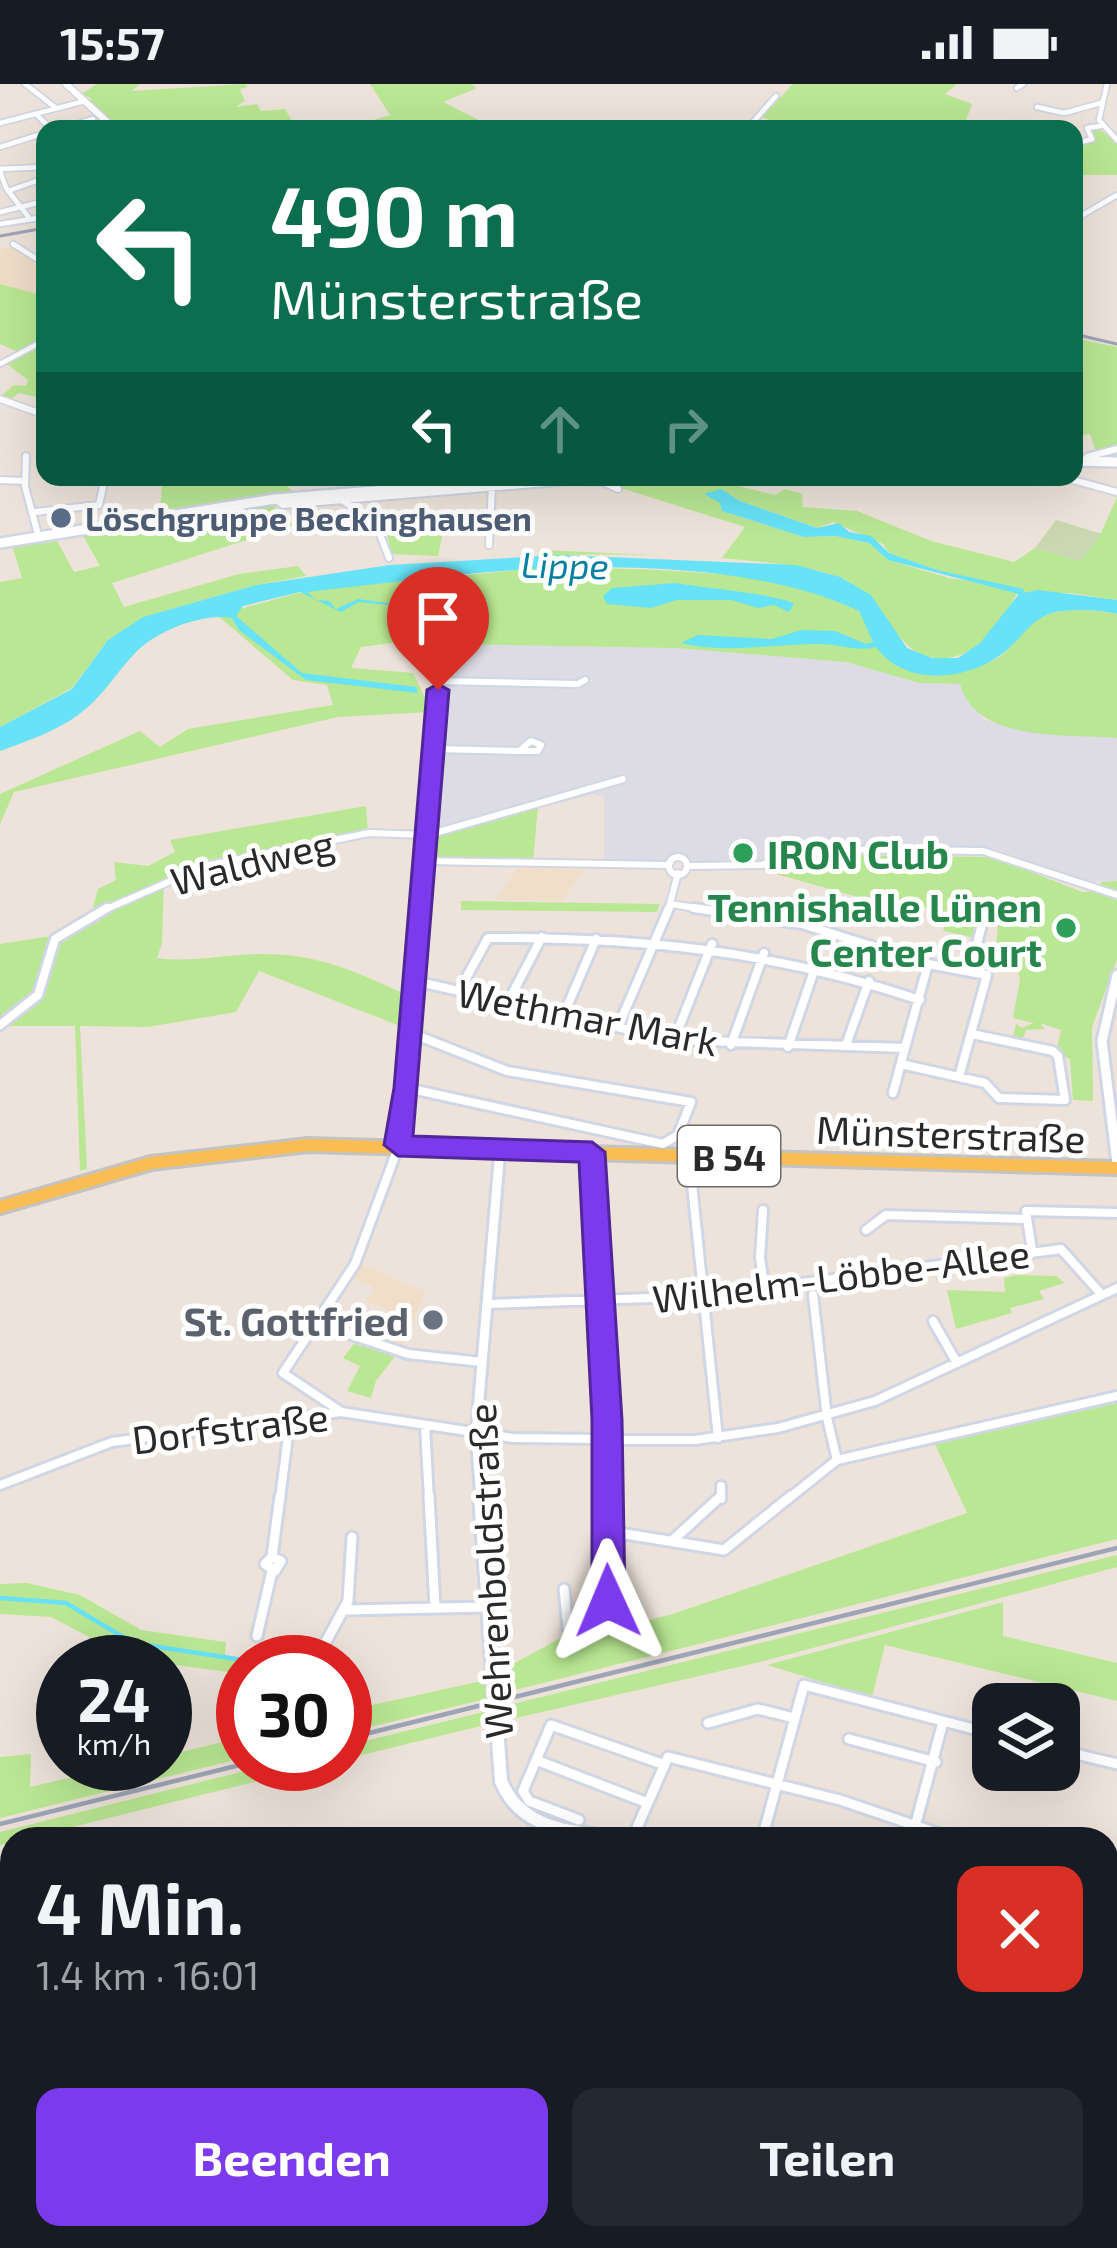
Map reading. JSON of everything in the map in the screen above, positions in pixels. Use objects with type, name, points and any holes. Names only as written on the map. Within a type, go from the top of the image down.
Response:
[{"type":"main road","points":[[66,84],[105,120]]},
{"type":"main road","points":[[1083,459],[1117,461]]},
{"type":"main road","points":[[0,543],[275,499],[467,486]]},
{"type":"main road","name":"Münsterstraße","points":[[0,1207],[121,1167],[196,1152],[308,1145],[1117,1166]]},
{"type":"street","points":[[25,84],[58,109]]},
{"type":"street","points":[[1117,92],[1107,87],[1101,103],[1101,126],[1117,140]]},
{"type":"street","points":[[755,120],[776,96]]},
{"type":"street","points":[[0,123],[85,101]]},
{"type":"street","points":[[1037,107],[1065,113],[1101,103]]},
{"type":"street","points":[[36,114],[40,120]]},
{"type":"street","points":[[14,120],[35,136]]},
{"type":"street","points":[[1083,142],[1093,138],[1086,129],[1101,126]]},
{"type":"street","points":[[0,133],[15,143]]},
{"type":"street","points":[[0,147],[35,136]]},
{"type":"street","points":[[30,219],[5,189],[0,170],[36,167]]},
{"type":"street","points":[[5,189],[36,180]]},
{"type":"street","points":[[1083,215],[1117,195]]},
{"type":"street","points":[[0,212],[36,204]]},
{"type":"street","points":[[0,224],[36,218]]},
{"type":"street","points":[[13,244],[36,258]]},
{"type":"street","points":[[2,361],[36,344]]},
{"type":"street","points":[[4,400],[36,412]]},
{"type":"street","points":[[1083,458],[1117,449]]},
{"type":"street","points":[[26,456],[24,481],[38,535]]},
{"type":"street","points":[[0,480],[24,481]]},
{"type":"street","points":[[1083,483],[1117,492]]},
{"type":"street","points":[[35,512],[99,505],[103,486]]},
{"type":"street","points":[[489,545],[491,486]]},
{"type":"street","points":[[612,486],[618,489]]},
{"type":"street","points":[[338,497],[376,524],[389,558]]},
{"type":"street","points":[[341,1412],[283,1373],[363,1247],[398,1145],[407,1088],[440,681],[578,684],[585,680]]},
{"type":"street","points":[[436,749],[520,751]]},
{"type":"street","name":"Waldweg","points":[[0,1024],[38,999],[46,986],[55,939],[123,898],[205,866],[369,833],[428,835],[623,779]]},
{"type":"street","points":[[668,866],[678,859],[689,866],[753,866],[816,850],[983,851],[1013,857],[1054,877],[1114,894]]},
{"type":"street","points":[[425,861],[668,866],[678,873]]},
{"type":"street","points":[[618,1028],[671,904],[678,873],[689,866]]},
{"type":"street","points":[[671,904],[802,924],[928,964],[987,975],[959,1077]]},
{"type":"street","points":[[971,969],[982,924]]},
{"type":"street","points":[[508,1002],[542,937]]},
{"type":"street","points":[[459,991],[488,938],[656,938],[816,965],[920,1000]]},
{"type":"street","points":[[563,1015],[596,939]]},
{"type":"street","points":[[674,1040],[712,944]]},
{"type":"street","points":[[730,1045],[764,953]]},
{"type":"street","points":[[893,1093],[928,964]]},
{"type":"street","points":[[788,1047],[816,965]]},
{"type":"street","points":[[1117,974],[1102,1041],[1117,1166]]},
{"type":"street","name":"Wethmar Mark","points":[[415,981],[674,1040],[905,1048]]},
{"type":"street","points":[[846,1046],[869,981]]},
{"type":"street","points":[[407,1088],[465,1095],[600,1135],[662,1144],[678,1135],[691,1104],[687,1099],[507,1071],[411,1033]]},
{"type":"street","points":[[901,1064],[985,1083],[999,1098],[1065,1100],[1058,1056],[1053,1052],[973,1034]]},
{"type":"street","name":"Wehrenboldstraße","points":[[500,1149],[476,1435],[499,1757],[508,1800],[532,1820],[564,1827]]},
{"type":"street","points":[[564,1589],[568,1628],[608,1601],[606,1438],[592,1152]]},
{"type":"street","points":[[689,1154],[718,1438]]},
{"type":"street","points":[[763,1210],[760,1258],[765,1290]]},
{"type":"street","points":[[1032,1252],[1026,1211],[1117,1213]]},
{"type":"street","points":[[866,1231],[872,1221],[886,1214],[1027,1219]]},
{"type":"street","name":"Wilhelm-Löbbe-Allee","points":[[487,1304],[704,1296],[1061,1249],[1102,1295]]},
{"type":"street","name":"Dorfstraße","points":[[0,1485],[112,1442],[341,1412],[476,1435],[718,1438],[827,1418],[875,1401],[1117,1288]]},
{"type":"street","points":[[813,1294],[827,1418],[837,1460]]},
{"type":"street","points":[[933,1321],[957,1363]]},
{"type":"street","points":[[316,1323],[407,1354],[482,1362]]},
{"type":"street","points":[[607,1531],[724,1550],[837,1460],[1117,1396]]},
{"type":"street","points":[[257,1635],[272,1571],[265,1564],[272,1557],[290,1420]]},
{"type":"street","points":[[425,1426],[435,1607]]},
{"type":"street","points":[[673,1541],[721,1501],[722,1486]]},
{"type":"street","points":[[331,1635],[345,1610],[352,1537]]},
{"type":"street","points":[[345,1610],[488,1607]]},
{"type":"street","points":[[765,1827],[804,1685],[972,1729]]},
{"type":"street","points":[[708,1723],[758,1709],[794,1718]]},
{"type":"street","points":[[916,1823],[943,1722]]},
{"type":"street","points":[[580,1820],[529,1801],[524,1791],[551,1725],[662,1765]]},
{"type":"street","points":[[849,1739],[936,1762]]},
{"type":"street","points":[[1080,1755],[1117,1763]]},
{"type":"street","points":[[636,1827],[668,1757],[926,1827]]},
{"type":"street","points":[[536,1760],[645,1802]]},
{"type":"shaded area","points":[[12,247],[36,261],[36,294],[0,284],[0,249]]},
{"type":"shaded area","points":[[448,644],[626,644],[846,662],[919,683],[961,684],[984,720],[1036,731],[1117,738],[1117,881],[1084,882],[993,848],[812,847],[759,863],[707,864],[680,857],[658,863],[604,862],[604,797],[594,794],[432,836]]},
{"type":"shaded area","points":[[517,868],[584,869],[562,901],[496,900]]},
{"type":"shaded area","points":[[361,1264],[425,1292],[402,1347],[381,1342],[393,1318],[386,1309],[366,1302],[374,1287],[352,1278]]},
{"type":"green space","points":[[97,84],[140,84],[131,91],[245,84],[248,87],[240,89],[245,101],[235,107],[257,104],[261,111],[285,109],[291,120],[109,120],[89,102],[91,98],[81,94]]},
{"type":"green space","points":[[370,84],[471,84],[477,88],[443,102],[479,120],[374,120],[390,115]]},
{"type":"green space","points":[[793,84],[957,84],[945,94],[972,104],[966,120],[762,117]]},
{"type":"green space","points":[[1098,128],[1117,143],[1117,175],[1083,175],[1083,142],[1095,138],[1089,129]]},
{"type":"green space","points":[[0,284],[36,294],[36,397],[19,393],[11,399],[0,397],[14,385],[26,386],[28,380],[7,364],[23,354],[0,344]]},
{"type":"green space","points":[[1083,340],[1117,347],[1117,446],[1096,451],[1090,434],[1083,435]]},
{"type":"green space","points":[[162,486],[287,486],[296,494],[196,507],[199,512],[270,503],[294,525],[112,583],[124,607],[239,574],[298,566],[306,576],[143,617],[108,640],[72,688],[0,727],[0,582],[22,578],[12,545],[55,537],[74,572],[100,566],[81,532],[159,519]]},
{"type":"green space","points":[[614,486],[738,486],[775,495],[785,489],[802,494],[803,507],[857,511],[931,541],[1014,562],[1035,548],[1080,561],[1101,533],[1117,497],[1117,600],[1071,593],[1016,595],[984,640],[961,654],[935,658],[909,646],[857,587],[841,578],[780,564],[707,557],[722,558],[745,527]],"holes":[[[721,489],[740,501],[817,528],[833,522],[883,544],[889,553],[959,578],[1010,587],[949,578],[888,560],[869,543],[835,536],[804,537],[722,511]]]},
{"type":"green space","points":[[1056,520],[1102,534],[1080,561],[1035,548]]},
{"type":"green space","points":[[386,528],[444,528],[438,556],[391,554]]},
{"type":"green space","points":[[541,550],[660,555],[540,556]]},
{"type":"green space","points":[[539,568],[704,573],[795,585],[857,610],[884,657],[950,665],[993,661],[1047,615],[1082,610],[1117,614],[1117,738],[1050,735],[1004,726],[969,703],[960,684],[919,683],[846,662],[676,648],[448,644],[446,636],[361,647],[351,668],[413,673],[425,698],[432,698],[430,712],[338,717],[14,792],[0,824],[0,794],[140,731],[160,747],[188,729],[333,705],[327,685],[293,680],[217,615],[310,590]]},
{"type":"green space","points":[[366,806],[368,833],[209,860],[164,879],[162,943],[157,958],[262,954],[320,961],[407,995],[405,1028],[259,971],[236,1012],[148,1027],[80,1026],[87,1169],[80,1171],[75,1026],[0,1026],[0,944],[52,936],[92,911],[98,889],[116,880],[114,862],[148,866],[175,852],[170,840]]},
{"type":"green space","points":[[538,806],[533,861],[431,859],[432,836]]},
{"type":"green space","points":[[818,855],[993,857],[1082,892],[1100,891],[1101,882],[1117,881],[1117,959],[1092,1027],[1093,1101],[1073,1100],[1070,1059],[1048,1048],[1057,1048],[1061,1030],[1040,1023],[1045,1029],[1026,1030],[1023,1039],[1013,1036],[1016,1024],[1022,1028],[1034,1023],[1013,1018],[1020,980],[1012,943],[1009,947],[996,944],[998,924],[1042,930],[974,917],[976,938],[943,931],[949,912],[854,896],[762,870]]},
{"type":"green space","points":[[461,901],[660,904],[657,912],[461,910]]},
{"type":"green space","points":[[1057,1276],[1064,1283],[1039,1291],[1044,1299],[1010,1308],[1012,1313],[956,1329],[947,1290],[1005,1292],[1004,1278]]},
{"type":"green space","points":[[354,1344],[396,1355],[376,1381],[371,1398],[347,1391],[360,1366],[343,1358]]},
{"type":"green space","points":[[1117,1399],[1117,1539],[503,1693],[499,1677],[504,1669],[586,1624],[598,1633],[673,1614],[967,1513],[934,1442]]},
{"type":"green space","points":[[1117,1555],[1117,1567],[760,1662],[516,1718],[505,1706]]},
{"type":"green space","points":[[27,1583],[80,1595],[141,1630],[176,1635],[85,1635],[51,1617],[0,1614],[0,1584]]},
{"type":"green space","points":[[1003,1602],[1003,1636],[1117,1663],[1117,1701],[1080,1692],[1080,1683],[1042,1683],[885,1645],[872,1697],[767,1665]]},
{"type":"green space","points":[[192,1637],[216,1641],[216,1670],[192,1667]]},
{"type":"green space","points":[[486,1680],[486,1699],[372,1726],[372,1705]]},
{"type":"green space","points":[[487,1711],[485,1725],[372,1752],[372,1739]]},
{"type":"green space","points":[[216,1744],[216,1765],[192,1771],[192,1749]]},
{"type":"green space","points":[[31,1754],[30,1787],[36,1786],[36,1791],[109,1791],[0,1818],[0,1757]]},
{"type":"green space","points":[[216,1778],[217,1791],[72,1827],[20,1827],[165,1791],[192,1791],[192,1784]]},
{"type":"water","name":"Lippe","points":[[721,489],[740,501],[817,528],[839,523],[849,532],[871,536],[889,553],[937,570],[1024,589],[1023,593],[1038,590],[1117,600],[1117,614],[1052,613],[987,663],[936,676],[903,669],[876,647],[715,648],[681,643],[698,635],[772,639],[801,630],[835,631],[866,644],[873,642],[859,611],[812,593],[702,572],[585,567],[421,579],[423,592],[398,606],[359,602],[341,612],[316,600],[300,592],[243,606],[236,616],[302,673],[416,687],[418,693],[306,680],[239,630],[232,618],[208,618],[156,637],[78,715],[0,751],[0,727],[72,689],[108,640],[143,617],[256,585],[390,565],[560,555],[796,565],[840,577],[871,595],[907,648],[932,658],[958,658],[980,643],[1019,594],[888,560],[869,543],[835,536],[804,537],[722,511],[720,503],[704,494]],"holes":[[[412,580],[417,592],[394,604],[358,599],[336,609],[307,592]]]},
{"type":"water","points":[[675,583],[794,604],[789,612],[774,605],[758,608],[731,600],[677,600],[651,608],[607,604],[603,596],[612,588]]},
{"type":"waterway","points":[[0,1598],[66,1603],[133,1643],[216,1656]]},
{"type":"railway","points":[[0,236],[36,230]]},
{"type":"railway","points":[[1083,336],[1117,344]]},
{"type":"railway","points":[[372,1732],[1117,1548]]},
{"type":"railway","points":[[0,1824],[216,1771]]},
{"type":"place","name":"Löschgruppe Beckinghausen","points":[[61,518]]},
{"type":"place","name":"IRON Club","points":[[743,853]]},
{"type":"place","name":"Tennishalle Lünen Center Court","points":[[1066,928]]},
{"type":"place","name":"St. Gottfried","points":[[433,1320]]},
{"type":"route","points":[[438,690],[407,1088],[398,1145],[592,1152],[607,1420],[608,1601]]}]
